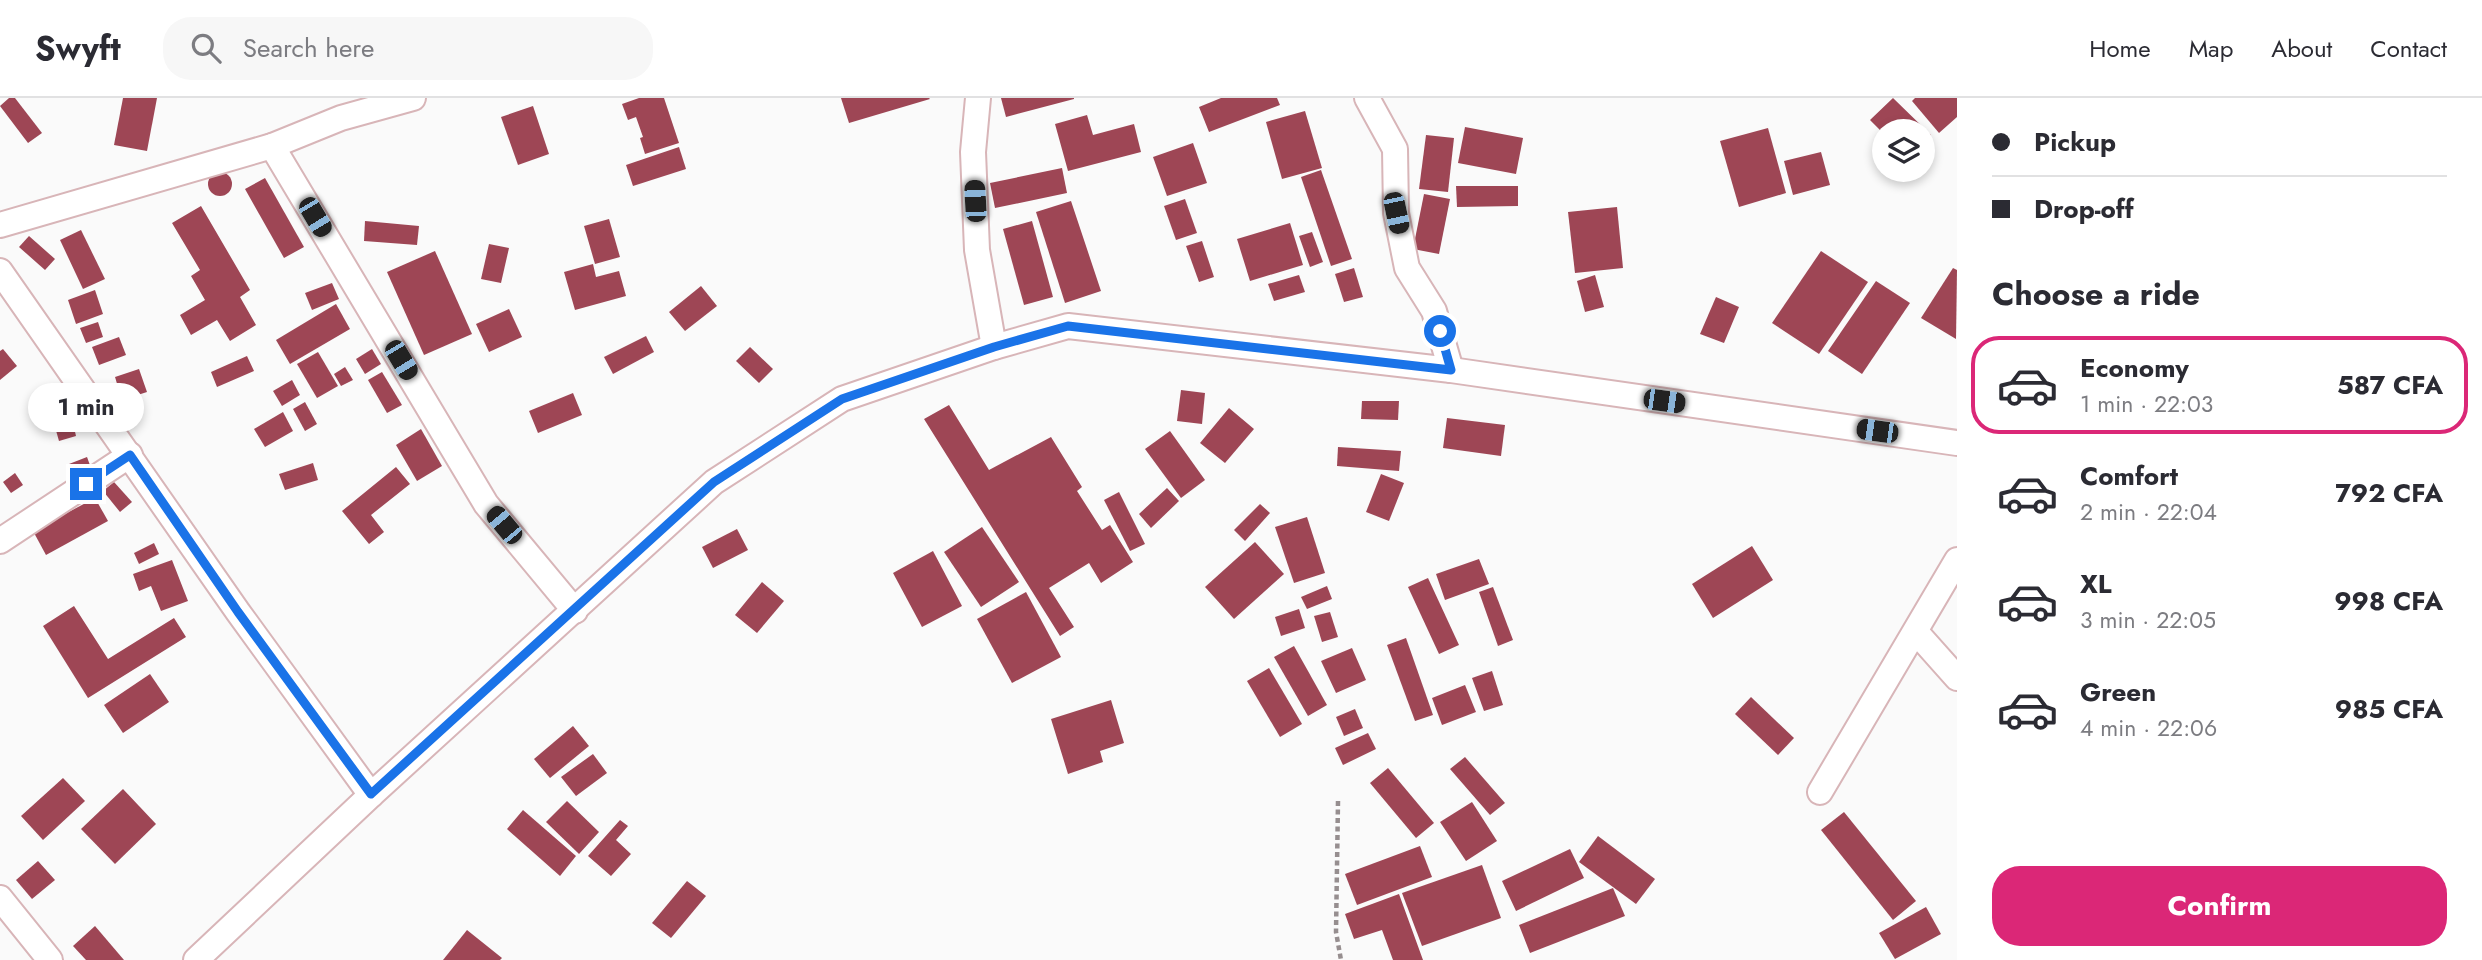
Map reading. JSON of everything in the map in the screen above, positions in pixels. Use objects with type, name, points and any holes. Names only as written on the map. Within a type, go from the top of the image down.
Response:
[{"type":"street","points":[[0,225],[272,146],[341,118],[413,98]]},
{"type":"street","points":[[978,98],[973,152],[978,250],[994,347]]},
{"type":"street","points":[[1367,98],[1395,149],[1396,213],[1407,268],[1434,311],[1451,370]]},
{"type":"street","points":[[272,146],[486,504],[575,611]]},
{"type":"street","points":[[0,271],[246,622],[371,794]]},
{"type":"street","points":[[196,960],[371,794],[714,482],[842,399],[994,347],[1068,326],[1451,370],[1957,443]]},
{"type":"street","points":[[0,541],[130,455]]},
{"type":"street","points":[[1820,792],[1957,560]]},
{"type":"street","points":[[1916,632],[1957,678]]},
{"type":"street","points":[[0,898],[50,960]]},
{"type":"path","points":[[1338,801],[1336,932],[1341,960]]},
{"type":"building","points":[[9,98],[15,98],[42,133],[28,143],[0,106]]},
{"type":"building","points":[[123,98],[157,98],[147,151],[114,145]]},
{"type":"building","points":[[639,98],[664,98],[679,143],[645,154],[636,117],[628,120],[622,104]]},
{"type":"building","points":[[841,98],[929,98],[930,99],[849,123]]},
{"type":"building","points":[[1001,98],[1074,98],[1074,99],[1006,117]]},
{"type":"building","points":[[1221,98],[1277,98],[1280,105],[1209,132],[1199,107]]},
{"type":"building","points":[[1893,98],[1915,119],[1872,119],[1872,122],[1870,120]]},
{"type":"building","points":[[1915,98],[1957,98],[1957,117],[1939,133],[1935,128],[1935,119],[1927,119],[1912,101]]},
{"type":"building","points":[[533,106],[549,154],[518,165],[501,117]]},
{"type":"building","points":[[1305,111],[1322,168],[1282,179],[1266,122]]},
{"type":"building","points":[[1087,115],[1093,135],[1134,124],[1141,152],[1068,171],[1055,124]]},
{"type":"building","points":[[1465,127],[1523,138],[1516,174],[1458,163]]},
{"type":"building","points":[[1768,128],[1786,193],[1739,207],[1720,141]]},
{"type":"building","points":[[1426,135],[1454,138],[1448,192],[1419,189]]},
{"type":"building","points":[[1193,143],[1207,183],[1167,196],[1153,157]]},
{"type":"building","points":[[679,147],[686,169],[633,186],[626,165]]},
{"type":"building","points":[[1821,152],[1830,185],[1793,195],[1784,161]]},
{"type":"building","points":[[1062,168],[1067,193],[995,208],[990,183]]},
{"type":"building","points":[[1321,170],[1352,259],[1331,266],[1301,177]]},
{"type":"building","points":[[220,172],[228,176],[232,184],[228,192],[220,196],[212,192],[208,184],[212,176]]},
{"type":"building","points":[[265,178],[304,247],[284,258],[245,189]]},
{"type":"building","points":[[1456,186],[1518,186],[1518,206],[1457,207]]},
{"type":"building","points":[[1424,194],[1450,199],[1439,254],[1413,249]]},
{"type":"building","points":[[1185,199],[1197,233],[1176,240],[1164,206]]},
{"type":"building","points":[[1071,201],[1101,291],[1065,303],[1036,212]]},
{"type":"building","points":[[201,206],[250,290],[240,297],[256,325],[230,341],[217,320],[191,335],[180,315],[205,300],[191,276],[200,270],[172,223]]},
{"type":"building","points":[[1617,207],[1623,268],[1575,273],[1568,212]]},
{"type":"building","points":[[609,219],[620,257],[595,264],[584,226]]},
{"type":"building","points":[[365,221],[419,226],[417,245],[364,241]]},
{"type":"building","points":[[1032,221],[1053,297],[1024,305],[1003,229]]},
{"type":"building","points":[[1290,223],[1303,265],[1250,281],[1237,239]]},
{"type":"building","points":[[81,230],[105,279],[83,289],[60,240]]},
{"type":"building","points":[[1312,232],[1323,262],[1310,267],[1299,236]]},
{"type":"building","points":[[29,236],[55,259],[45,270],[19,247]]},
{"type":"building","points":[[1202,241],[1214,277],[1199,282],[1186,246]]},
{"type":"building","points":[[489,244],[509,248],[501,283],[481,279]]},
{"type":"building","points":[[435,251],[472,334],[424,355],[387,272]]},
{"type":"building","points":[[1821,251],[1868,282],[1819,354],[1772,323]]},
{"type":"building","points":[[593,264],[596,277],[619,271],[626,296],[575,310],[564,272]]},
{"type":"building","points":[[1354,268],[1363,297],[1344,302],[1335,274]]},
{"type":"building","points":[[1953,268],[1957,270],[1956,339],[1921,318]]},
{"type":"building","points":[[1299,275],[1305,292],[1274,301],[1268,284]]},
{"type":"building","points":[[1595,275],[1604,307],[1585,312],[1577,281]]},
{"type":"building","points":[[1876,281],[1910,303],[1862,374],[1828,351]]},
{"type":"building","points":[[332,283],[339,299],[312,310],[305,293]]},
{"type":"building","points":[[701,286],[717,306],[685,331],[669,312]]},
{"type":"building","points":[[95,290],[103,314],[76,324],[68,300]]},
{"type":"building","points":[[1716,297],[1739,307],[1724,343],[1700,334]]},
{"type":"building","points":[[336,304],[350,329],[290,364],[276,340]]},
{"type":"building","points":[[509,309],[522,337],[489,352],[476,324]]},
{"type":"building","points":[[98,322],[103,337],[86,343],[80,328]]},
{"type":"building","points":[[646,336],[654,352],[613,374],[604,357]]},
{"type":"building","points":[[119,337],[126,355],[99,365],[92,347]]},
{"type":"building","points":[[750,347],[773,369],[759,383],[736,361]]},
{"type":"building","points":[[3,349],[17,366],[0,380],[0,351]]},
{"type":"building","points":[[372,349],[381,364],[365,374],[356,359]]},
{"type":"building","points":[[318,352],[338,386],[317,398],[297,364]]},
{"type":"building","points":[[247,356],[254,371],[217,387],[211,372]]},
{"type":"building","points":[[345,367],[353,380],[341,386],[334,374]]},
{"type":"building","points":[[139,369],[147,392],[122,400],[115,377]]},
{"type":"building","points":[[382,372],[402,405],[387,413],[368,380]]},
{"type":"building","points":[[292,380],[300,395],[282,406],[273,391]]},
{"type":"building","points":[[1181,390],[1205,393],[1202,424],[1177,421]]},
{"type":"building","points":[[573,393],[582,415],[538,433],[529,411]]},
{"type":"building","points":[[1362,401],[1399,401],[1398,420],[1361,419]]},
{"type":"building","points":[[305,402],[317,424],[305,431],[293,409]]},
{"type":"building","points":[[949,405],[989,470],[1051,437],[1082,487],[1077,491],[1102,530],[1110,525],[1133,562],[1101,583],[1089,563],[1049,588],[1074,627],[1060,636],[924,419]]},
{"type":"building","points":[[1229,408],[1254,429],[1225,463],[1200,443]]},
{"type":"building","points":[[283,412],[293,431],[265,447],[254,429]]},
{"type":"building","points":[[1447,418],[1505,425],[1501,456],[1443,448]]},
{"type":"building","points":[[73,423],[76,436],[59,441],[55,427]]},
{"type":"building","points":[[421,429],[442,466],[417,481],[396,445]]},
{"type":"building","points":[[1170,431],[1205,480],[1181,498],[1145,449]]},
{"type":"building","points":[[1338,447],[1401,451],[1399,471],[1337,466]]},
{"type":"building","points":[[87,457],[91,468],[73,475],[69,464]]},
{"type":"building","points":[[313,463],[318,480],[285,490],[279,474]]},
{"type":"building","points":[[396,467],[410,484],[371,515],[384,532],[369,544],[342,511]]},
{"type":"building","points":[[15,473],[23,485],[11,493],[3,482]]},
{"type":"building","points":[[1381,474],[1404,483],[1389,521],[1366,512]]},
{"type":"building","points":[[114,482],[132,502],[120,512],[103,491]]},
{"type":"building","points":[[1167,488],[1179,501],[1151,528],[1139,514]]},
{"type":"building","points":[[1119,492],[1145,544],[1130,551],[1104,500]]},
{"type":"building","points":[[95,498],[108,521],[46,555],[33,531]]},
{"type":"building","points":[[1260,504],[1270,513],[1245,541],[1234,530]]},
{"type":"building","points":[[1307,517],[1325,573],[1294,583],[1275,527]]},
{"type":"building","points":[[982,527],[1019,582],[981,607],[944,552]]},
{"type":"building","points":[[737,529],[748,550],[713,568],[702,547]]},
{"type":"building","points":[[1255,542],[1284,574],[1234,619],[1205,587]]},
{"type":"building","points":[[154,543],[159,554],[139,564],[134,553]]},
{"type":"building","points":[[1752,546],[1773,580],[1713,618],[1692,584]]},
{"type":"building","points":[[933,551],[962,606],[922,627],[893,573]]},
{"type":"building","points":[[1479,559],[1489,584],[1445,600],[1436,574]]},
{"type":"building","points":[[172,560],[188,601],[161,611],[151,586],[139,591],[133,574]]},
{"type":"building","points":[[1428,578],[1459,645],[1439,654],[1408,587]]},
{"type":"building","points":[[762,582],[784,601],[757,633],[735,615]]},
{"type":"building","points":[[1327,586],[1332,599],[1307,609],[1301,597]]},
{"type":"building","points":[[1493,587],[1513,640],[1498,646],[1479,592]]},
{"type":"building","points":[[1026,592],[1061,657],[1012,683],[977,619]]},
{"type":"building","points":[[74,606],[108,659],[174,618],[186,637],[88,698],[43,626]]},
{"type":"building","points":[[1299,609],[1305,628],[1281,636],[1275,617]]},
{"type":"building","points":[[1330,612],[1338,637],[1322,642],[1314,616]]},
{"type":"building","points":[[1406,638],[1433,715],[1415,721],[1387,645]]},
{"type":"building","points":[[1294,646],[1327,705],[1308,716],[1274,657]]},
{"type":"building","points":[[1352,648],[1366,680],[1336,693],[1321,661]]},
{"type":"building","points":[[1269,668],[1302,724],[1280,737],[1247,681]]},
{"type":"building","points":[[1492,671],[1503,705],[1484,711],[1472,678]]},
{"type":"building","points":[[150,674],[169,702],[123,733],[104,705]]},
{"type":"building","points":[[1465,685],[1476,712],[1442,725],[1432,698]]},
{"type":"building","points":[[1751,697],[1794,738],[1778,755],[1735,714]]},
{"type":"building","points":[[1111,700],[1124,743],[1100,751],[1103,762],[1068,774],[1051,719]]},
{"type":"building","points":[[1355,709],[1363,728],[1344,736],[1336,717]]},
{"type":"building","points":[[573,726],[589,746],[550,778],[534,759]]},
{"type":"building","points":[[1368,733],[1376,749],[1343,765],[1335,748]]},
{"type":"building","points":[[593,754],[607,773],[576,796],[561,777]]},
{"type":"building","points":[[1465,757],[1505,803],[1490,815],[1450,769]]},
{"type":"building","points":[[1388,768],[1434,823],[1416,838],[1370,783]]},
{"type":"building","points":[[63,778],[85,801],[43,840],[21,816]]},
{"type":"building","points":[[123,789],[156,824],[115,864],[81,829]]},
{"type":"building","points":[[567,801],[599,832],[579,854],[546,822]]},
{"type":"building","points":[[1472,802],[1497,841],[1466,861],[1440,822]]},
{"type":"building","points":[[523,810],[576,856],[560,876],[507,829]]},
{"type":"building","points":[[1844,812],[1916,901],[1893,920],[1821,830]]},
{"type":"building","points":[[620,820],[628,826],[616,840],[631,854],[611,876],[588,856]]},
{"type":"building","points":[[1598,836],[1655,879],[1636,904],[1579,862]]},
{"type":"building","points":[[1420,846],[1432,877],[1357,905],[1345,874]]},
{"type":"building","points":[[1570,849],[1584,878],[1516,911],[1502,881]]},
{"type":"building","points":[[38,861],[55,880],[32,899],[16,880]]},
{"type":"building","points":[[1482,865],[1501,918],[1422,946],[1402,893]]},
{"type":"building","points":[[687,881],[706,896],[671,938],[652,923]]},
{"type":"building","points":[[1613,888],[1625,916],[1530,953],[1519,925]]},
{"type":"building","points":[[1399,894],[1423,960],[1393,960],[1382,930],[1354,939],[1345,914]]},
{"type":"building","points":[[1926,907],[1941,934],[1895,959],[1879,933]]},
{"type":"building","points":[[95,926],[124,960],[86,960],[73,946]]},
{"type":"building","points":[[467,930],[502,958],[443,960]]},
{"type":"route","points":[[86,484],[130,455],[238,612],[371,794],[714,482],[842,399],[994,347],[1068,326],[1451,370],[1440,331]]}]
